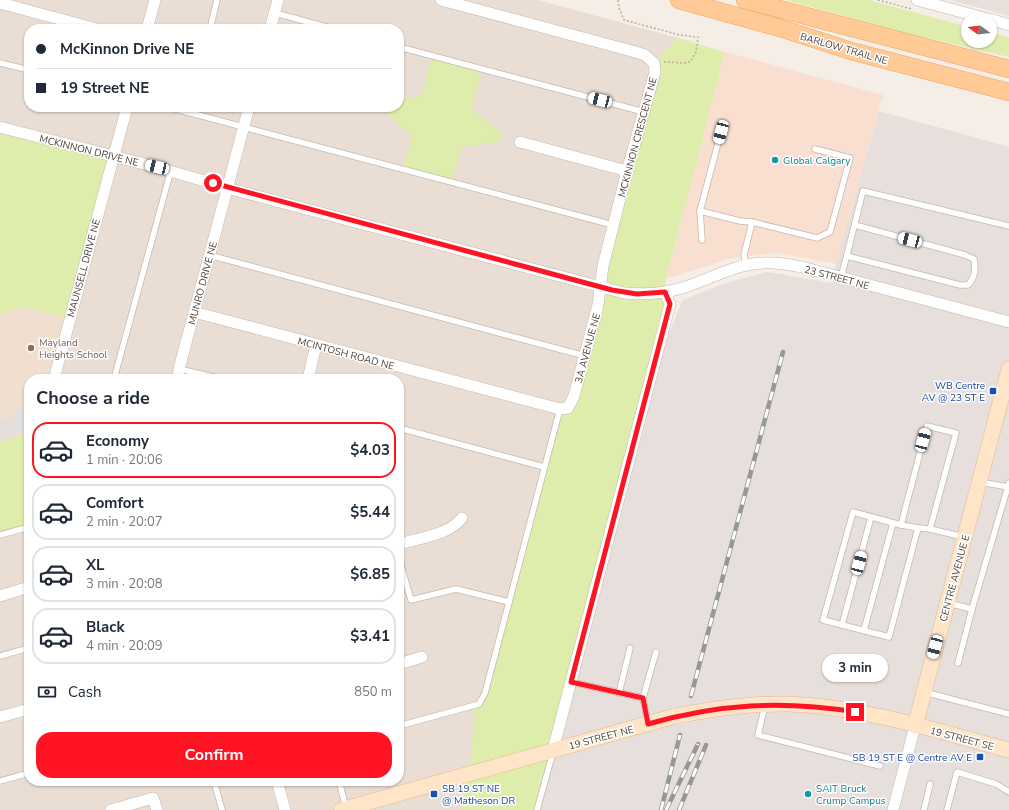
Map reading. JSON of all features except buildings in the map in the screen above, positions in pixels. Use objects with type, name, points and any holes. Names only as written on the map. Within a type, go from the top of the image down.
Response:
[{"type":"main road","name":"BARLOW TRAIL NE","points":[[679,0],[780,28],[851,51],[1009,92]]},
{"type":"main road","name":"BARLOW TRAIL NE","points":[[745,0],[1009,69]]},
{"type":"street","points":[[149,24],[156,0]]},
{"type":"street","points":[[272,24],[278,0]]},
{"type":"street","name":"MCKINNON CRESCENT NE","points":[[441,0],[632,51],[645,55],[654,63],[655,72],[613,225],[603,266],[600,287]]},
{"type":"street","points":[[917,0],[962,12]]},
{"type":"street","points":[[0,3],[78,24]]},
{"type":"street","points":[[997,21],[1009,24]]},
{"type":"street","name":"MAUNSELL DRIVE NE","points":[[55,374],[126,112]]},
{"type":"street","points":[[227,188],[248,112]]},
{"type":"street","name":"MCKINNON DRIVE NE","points":[[0,127],[113,157],[171,170],[227,188],[600,287],[637,294],[665,292]]},
{"type":"street","points":[[520,142],[627,171]]},
{"type":"street","name":"MUNRO DRIVE NE","points":[[178,374],[227,188]]},
{"type":"street","name":"23 STREET NE","points":[[665,292],[682,288],[746,265],[779,263],[1009,322]]},
{"type":"street","name":"3A AVENUE NE","points":[[564,408],[574,396],[598,305],[600,287]]},
{"type":"street","points":[[553,750],[670,304],[665,292]]},
{"type":"street","name":"MCINTOSH ROAD NE","points":[[194,312],[316,346],[564,408]]},
{"type":"street","points":[[309,374],[316,346]]},
{"type":"street","name":"CENTRE AVENUE E","points":[[893,810],[1009,369]]},
{"type":"street","points":[[404,543],[445,531],[456,526],[462,518]]},
{"type":"street","points":[[0,596],[24,589]]},
{"type":"street","points":[[404,662],[422,657]]},
{"type":"street","name":"19 STREET NE","points":[[351,808],[553,750],[710,709],[765,705],[825,707],[855,712],[915,726]]},
{"type":"street","points":[[0,717],[24,710]]},
{"type":"street","name":"19 STREET SE","points":[[915,726],[1009,750]]},
{"type":"street","points":[[278,786],[285,810]]},
{"type":"street","points":[[111,810],[153,798],[157,810]]},
{"type":"lane","points":[[211,24],[218,0]]},
{"type":"lane","points":[[275,13],[316,24]]},
{"type":"lane","points":[[404,48],[644,112]]},
{"type":"lane","points":[[0,62],[24,69]]},
{"type":"lane","points":[[197,112],[244,126],[613,225]]},
{"type":"lane","points":[[702,240],[700,211],[721,132]]},
{"type":"lane","points":[[700,211],[740,221],[752,222],[810,237],[823,237],[830,232],[850,158],[815,149]]},
{"type":"lane","points":[[115,374],[171,170]]},
{"type":"lane","points":[[841,278],[864,191],[1009,226]]},
{"type":"lane","points":[[746,265],[744,255],[752,222]]},
{"type":"lane","points":[[846,256],[960,285],[968,285],[974,279],[974,259],[965,255],[855,225]]},
{"type":"lane","points":[[209,255],[585,356]]},
{"type":"lane","points":[[404,725],[479,704],[486,693],[544,467],[564,408]]},
{"type":"lane","points":[[901,525],[927,426],[956,433],[930,529]]},
{"type":"lane","points":[[404,429],[544,467]]},
{"type":"lane","points":[[958,663],[972,609],[1009,486],[980,482]]},
{"type":"lane","points":[[918,528],[889,637],[823,620],[853,512],[901,525],[930,529],[965,537]]},
{"type":"lane","points":[[842,625],[871,517]]},
{"type":"lane","points":[[864,630],[893,523]]},
{"type":"lane","points":[[0,535],[24,528]]},
{"type":"lane","points":[[404,577],[411,600],[456,589],[509,602]]},
{"type":"lane","points":[[947,602],[972,609]]},
{"type":"lane","points":[[619,692],[630,648]]},
{"type":"lane","points":[[0,656],[24,649]]},
{"type":"lane","points":[[648,724],[643,698],[656,652]]},
{"type":"lane","points":[[571,682],[643,698]]},
{"type":"lane","points":[[924,692],[1009,714]]},
{"type":"lane","points":[[765,705],[758,735],[880,766]]},
{"type":"lane","points":[[537,810],[553,750]]},
{"type":"lane","points":[[947,810],[957,772],[996,784],[1009,792]]},
{"type":"lane","points":[[0,781],[24,774]]},
{"type":"lane","points":[[924,810],[930,784]]},
{"type":"lane","points":[[215,786],[222,810]]},
{"type":"lane","points":[[341,786],[351,808]]},
{"type":"path","points":[[618,0],[619,8],[624,20],[680,35],[698,37],[696,52],[691,61],[686,63],[674,61],[654,63]]},
{"type":"shaded area","points":[[0,0],[538,0],[678,38],[654,63],[603,266],[460,810],[0,810]]},
{"type":"shaded area","points":[[950,0],[1009,0],[1009,16]]},
{"type":"shaded area","points":[[725,52],[883,95],[837,264],[777,253],[732,258],[666,279]]},
{"type":"shaded area","points":[[879,111],[1009,147],[1009,810],[536,810],[652,373],[683,300],[723,284],[767,272],[831,283]]},
{"type":"shaded area","name":"Mayland Heights School","points":[[0,127],[113,157],[55,374],[24,374],[24,528],[0,535]]},
{"type":"shaded area","points":[[24,407],[24,432],[0,440],[0,421],[12,417],[10,411]]},
{"type":"green space","points":[[786,0],[869,0],[961,25],[961,46],[901,32]]},
{"type":"green space","points":[[997,34],[1009,38],[1009,57],[970,48],[997,48]]},
{"type":"green space","points":[[678,38],[725,52],[666,279],[665,292],[670,304],[536,810],[460,810],[470,772],[475,705],[479,704],[560,409],[568,408],[654,63]]},
{"type":"green space","points":[[432,56],[482,69],[472,110],[502,133],[500,142],[462,147],[452,182],[403,169],[412,137],[385,112],[404,112],[404,98],[422,96]]},
{"type":"green space","name":"Mayland Heights School","points":[[0,127],[113,157],[69,319],[24,306],[0,315]]},
{"type":"green space","points":[[24,435],[24,528],[0,535],[0,442]]},
{"type":"railway","points":[[691,696],[783,352]]},
{"type":"railway","points":[[661,810],[680,735]]},
{"type":"railway","points":[[666,810],[698,744]]},
{"type":"railway","points":[[679,810],[706,745]]},
{"type":"place","name":"Global Calgary","points":[[775,160]]},
{"type":"place","name":"Mayland Heights School","points":[[31,348]]},
{"type":"place","name":"WB Centre AV @ 23 ST E","points":[[993,391]]},
{"type":"place","name":"SB 19 ST E @ Centre AV E","points":[[980,757]]},
{"type":"place","name":"SB 19 ST NE @ Matheson DR","points":[[434,794]]},
{"type":"place","name":"SAIT Bruck Crump Campus","points":[[808,794]]},
{"type":"route","points":[[213,183],[536,271],[624,293],[650,295],[665,292],[670,304],[571,682],[643,698],[648,724],[675,716],[710,709],[741,706],[789,704],[825,707],[855,712]]}]
